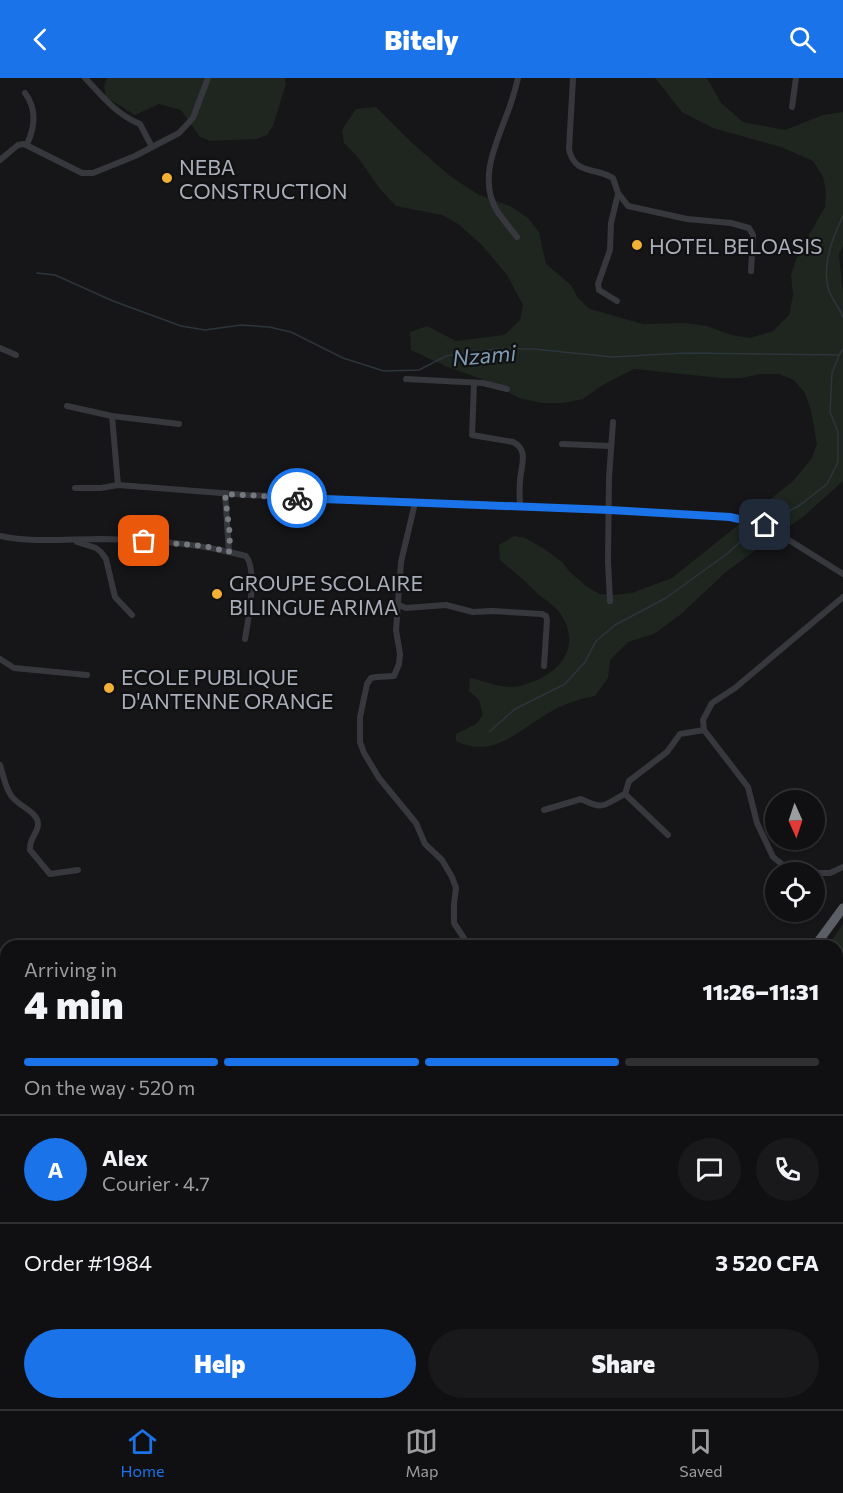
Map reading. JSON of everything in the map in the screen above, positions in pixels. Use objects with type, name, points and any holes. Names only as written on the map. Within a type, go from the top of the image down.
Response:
[{"type":"highway","points":[[819,940],[843,908]]},
{"type":"street","points":[[85,78],[124,117],[140,124],[152,147]]},
{"type":"street","points":[[0,160],[18,144],[27,144],[88,174],[179,133],[194,117],[208,78]]},
{"type":"street","points":[[517,237],[497,211],[490,193],[489,166],[518,78]]},
{"type":"street","points":[[573,78],[569,149],[571,159],[582,168],[612,178],[618,193],[628,206],[687,219],[731,223],[749,228],[753,235],[751,271]]},
{"type":"street","points":[[792,107],[796,78]]},
{"type":"street","points":[[26,93],[31,100],[34,120],[27,144]]},
{"type":"street","points":[[617,301],[599,290],[598,284],[610,250],[611,223],[618,193]]},
{"type":"street","points":[[0,348],[16,355]]},
{"type":"street","points":[[406,379],[483,383],[507,389]]},
{"type":"street","points":[[474,384],[472,435],[513,442],[522,450],[520,507]]},
{"type":"street","points":[[67,406],[112,416],[179,424]]},
{"type":"street","points":[[112,416],[118,485]]},
{"type":"street","points":[[610,601],[608,561],[613,422]]},
{"type":"street","points":[[562,444],[611,446]]},
{"type":"street","points":[[75,488],[101,488],[118,485],[225,494],[730,517],[765,525],[843,574]]},
{"type":"street","points":[[225,494],[230,536],[229,552]]},
{"type":"street","points":[[415,503],[401,562],[396,630],[400,654],[397,673],[394,676],[371,678],[367,684],[360,717],[360,742],[379,778],[410,814],[425,844],[442,860],[452,877],[456,888],[454,923],[465,940]]},
{"type":"street","points":[[0,536],[38,540],[144,541],[204,546],[246,556],[251,564],[251,608],[245,639]]},
{"type":"street","points":[[71,540],[96,548],[101,552],[106,559],[115,597],[132,615]]},
{"type":"street","points":[[693,731],[703,720],[712,703],[735,688],[843,597]]},
{"type":"street","points":[[399,605],[406,608],[446,605],[473,612],[542,614],[547,620],[544,666]]},
{"type":"street","points":[[0,659],[14,668],[87,675]]},
{"type":"street","points":[[703,720],[704,730],[748,787],[757,823],[773,857],[779,862]]},
{"type":"street","points":[[544,810],[581,799],[597,807],[603,807],[625,794],[629,781],[667,752],[680,734],[704,730]]},
{"type":"street","points":[[0,765],[13,799],[37,819],[38,824],[30,841],[30,850],[50,874],[78,870]]},
{"type":"street","points":[[625,794],[668,835]]},
{"type":"street","points":[[825,873],[843,867]]},
{"type":"shaded area","points":[[107,78],[285,78],[286,84],[273,126],[267,135],[256,139],[210,141],[200,137],[181,110],[159,104],[135,115],[106,97],[104,86]]},
{"type":"shaded area","points":[[655,78],[707,78],[721,103],[743,122],[785,130],[823,115],[843,112],[843,246],[839,254],[843,294],[843,481],[804,516],[727,571],[680,615],[654,634],[628,642],[610,660],[608,678],[595,696],[557,708],[507,740],[483,747],[470,746],[456,741],[456,734],[476,724],[483,715],[479,700],[469,691],[470,678],[507,687],[532,682],[554,670],[567,652],[569,641],[568,629],[560,612],[500,560],[499,545],[514,536],[525,538],[562,562],[586,586],[600,594],[632,593],[672,578],[793,481],[812,458],[817,444],[811,411],[805,393],[794,380],[779,374],[720,378],[634,369],[601,386],[583,399],[564,403],[542,403],[519,398],[487,381],[445,366],[411,350],[410,332],[427,326],[456,341],[504,335],[520,320],[523,305],[507,275],[481,244],[458,224],[442,215],[396,206],[344,143],[342,130],[356,109],[376,107],[450,176],[479,195],[510,206],[528,218],[539,232],[546,264],[571,285],[578,298],[590,309],[643,324],[684,323],[707,326],[731,335],[750,338],[773,331],[789,315],[793,295],[791,275],[798,254],[825,207],[826,190],[823,177],[813,161],[781,147],[713,128],[682,112]]},
{"type":"shaded area","points":[[843,924],[843,940],[832,940]]},
{"type":"waterway","name":"Nzami","points":[[843,216],[832,243],[826,272],[829,291],[843,317]]},
{"type":"waterway","name":"Nzami","points":[[37,273],[55,275],[113,301],[181,326],[205,330],[241,325],[269,327],[291,332],[343,358],[384,371],[419,370],[446,356],[496,349],[534,349],[612,357],[686,353],[839,355],[843,349]]},
{"type":"waterway","points":[[767,524],[800,505],[827,484],[838,462],[838,432],[830,412],[832,373],[839,355]]},
{"type":"waterway","points":[[489,732],[515,709],[565,684],[585,662],[596,641],[615,625],[666,598],[728,553],[742,540],[763,527]]},
{"type":"way so far","points":[[144,541],[204,546],[229,552],[230,536],[225,494],[297,498]]},
{"type":"place","name":"NEBA CONSTRUCTION","points":[[167,178]]},
{"type":"place","name":"HOTEL BELOASIS","points":[[637,245]]},
{"type":"place","name":"GROUPE SCOLAIRE BILINGUE ARIMA","points":[[217,594]]},
{"type":"place","name":"ECOLE PUBLIQUE D'ANTENNE ORANGE","points":[[109,688]]},
{"type":"route","points":[[297,498],[610,510],[730,517],[765,525]]}]
